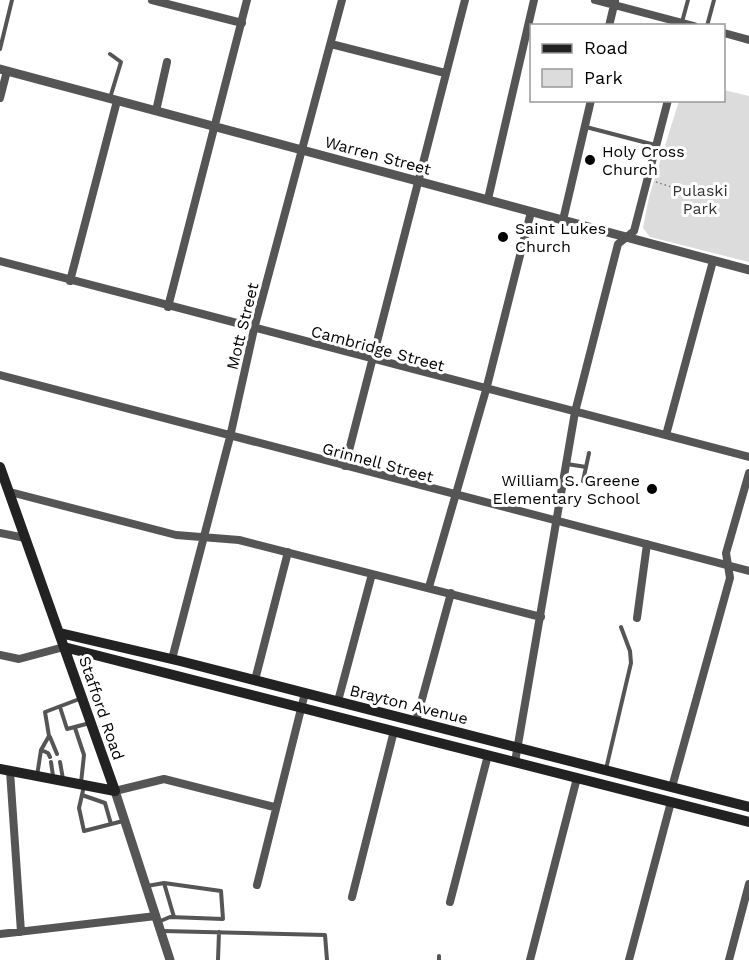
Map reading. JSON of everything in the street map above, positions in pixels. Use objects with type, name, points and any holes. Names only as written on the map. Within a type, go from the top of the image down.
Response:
[{"type":"main road","name":"Stafford Road","points":[[0,467],[115,792]]},
{"type":"main road","name":"Brayton Avenue","points":[[60,633],[172,658],[749,807]]},
{"type":"main road","name":"Brayton Avenue","points":[[64,647],[749,822]]},
{"type":"main road","points":[[5,770],[59,780],[82,788],[115,792]]},
{"type":"street","points":[[152,0],[242,23]]},
{"type":"street","points":[[168,307],[247,0]]},
{"type":"street","name":"Mott Street","points":[[172,658],[230,437],[254,329],[304,151],[342,0]]},
{"type":"street","points":[[345,466],[465,0]]},
{"type":"street","points":[[488,199],[534,0]]},
{"type":"street","points":[[595,0],[615,2],[689,24]]},
{"type":"street","points":[[610,24],[615,2]]},
{"type":"street","points":[[725,34],[749,40]]},
{"type":"street","points":[[331,44],[445,74]]},
{"type":"street","points":[[156,111],[167,62]]},
{"type":"street","points":[[0,98],[4,70]]},
{"type":"street","name":"Warren Street","points":[[4,70],[749,270]]},
{"type":"street","points":[[70,281],[113,100]]},
{"type":"street","points":[[563,220],[591,102]]},
{"type":"street","points":[[515,762],[575,412],[618,244],[634,231],[667,102]]},
{"type":"street","points":[[429,587],[486,390],[531,212]]},
{"type":"street","name":"Cambridge Street","points":[[0,261],[749,458]]},
{"type":"street","points":[[666,435],[713,261]]},
{"type":"street","name":"Grinnell Street","points":[[0,375],[749,571]]},
{"type":"street","points":[[672,787],[716,637],[730,578],[726,553],[749,473]]},
{"type":"street","points":[[10,492],[176,535],[205,535],[288,552],[541,616]]},
{"type":"street","points":[[0,533],[26,538]]},
{"type":"street","points":[[637,618],[647,544]]},
{"type":"street","points":[[255,680],[288,552]]},
{"type":"street","points":[[338,701],[372,574]]},
{"type":"street","points":[[416,721],[451,593]]},
{"type":"street","points":[[0,655],[19,659],[64,647]]},
{"type":"street","points":[[257,885],[274,807],[305,693]]},
{"type":"street","points":[[352,897],[394,731]]},
{"type":"street","points":[[450,902],[488,755]]},
{"type":"street","points":[[5,770],[21,932]]},
{"type":"street","points":[[530,960],[577,778]]},
{"type":"street","points":[[115,792],[164,779],[274,807]]},
{"type":"street","name":"Stafford Road","points":[[115,792],[170,960]]},
{"type":"street","points":[[628,960],[671,802]]},
{"type":"street","points":[[729,960],[749,884]]},
{"type":"street","points":[[0,934],[158,923]]},
{"type":"lane","points":[[0,49],[12,0]]},
{"type":"lane","points":[[682,22],[688,0]]},
{"type":"lane","points":[[708,24],[714,0]]},
{"type":"lane","points":[[110,54],[121,62],[113,100]]},
{"type":"lane","points":[[585,127],[655,145]]},
{"type":"lane","points":[[583,481],[589,453]]},
{"type":"lane","points":[[566,464],[586,467]]},
{"type":"lane","points":[[606,770],[631,663],[630,651],[621,627]]},
{"type":"lane","points":[[57,754],[49,736],[45,712],[82,698]]},
{"type":"lane","points":[[60,706],[67,729],[91,722]]},
{"type":"lane","points":[[75,728],[84,755],[79,808],[84,831],[125,820]]},
{"type":"lane","points":[[37,776],[41,750],[49,736]]},
{"type":"lane","points":[[41,750],[48,753],[59,780]]},
{"type":"lane","points":[[59,780],[60,762]]},
{"type":"lane","points":[[82,788],[105,803],[111,824]]},
{"type":"lane","points":[[146,886],[164,883],[222,891],[223,919],[174,917],[158,923]]},
{"type":"lane","points":[[164,883],[174,917]]},
{"type":"lane","points":[[158,923],[219,932],[325,935],[327,960]]},
{"type":"lane","points":[[218,960],[219,932]]},
{"type":"path","points":[[646,180],[687,192]]},
{"type":"green space","name":"Pulaski Park","points":[[725,90],[749,96],[749,262],[650,237],[643,228],[649,197],[679,102],[725,102]]},
{"type":"place","name":"Holy Cross Church","points":[[590,160]]},
{"type":"place","name":"Saint Lukes Church","points":[[503,237]]},
{"type":"place","name":"William S. Greene Elementary School","points":[[652,489]]}]
